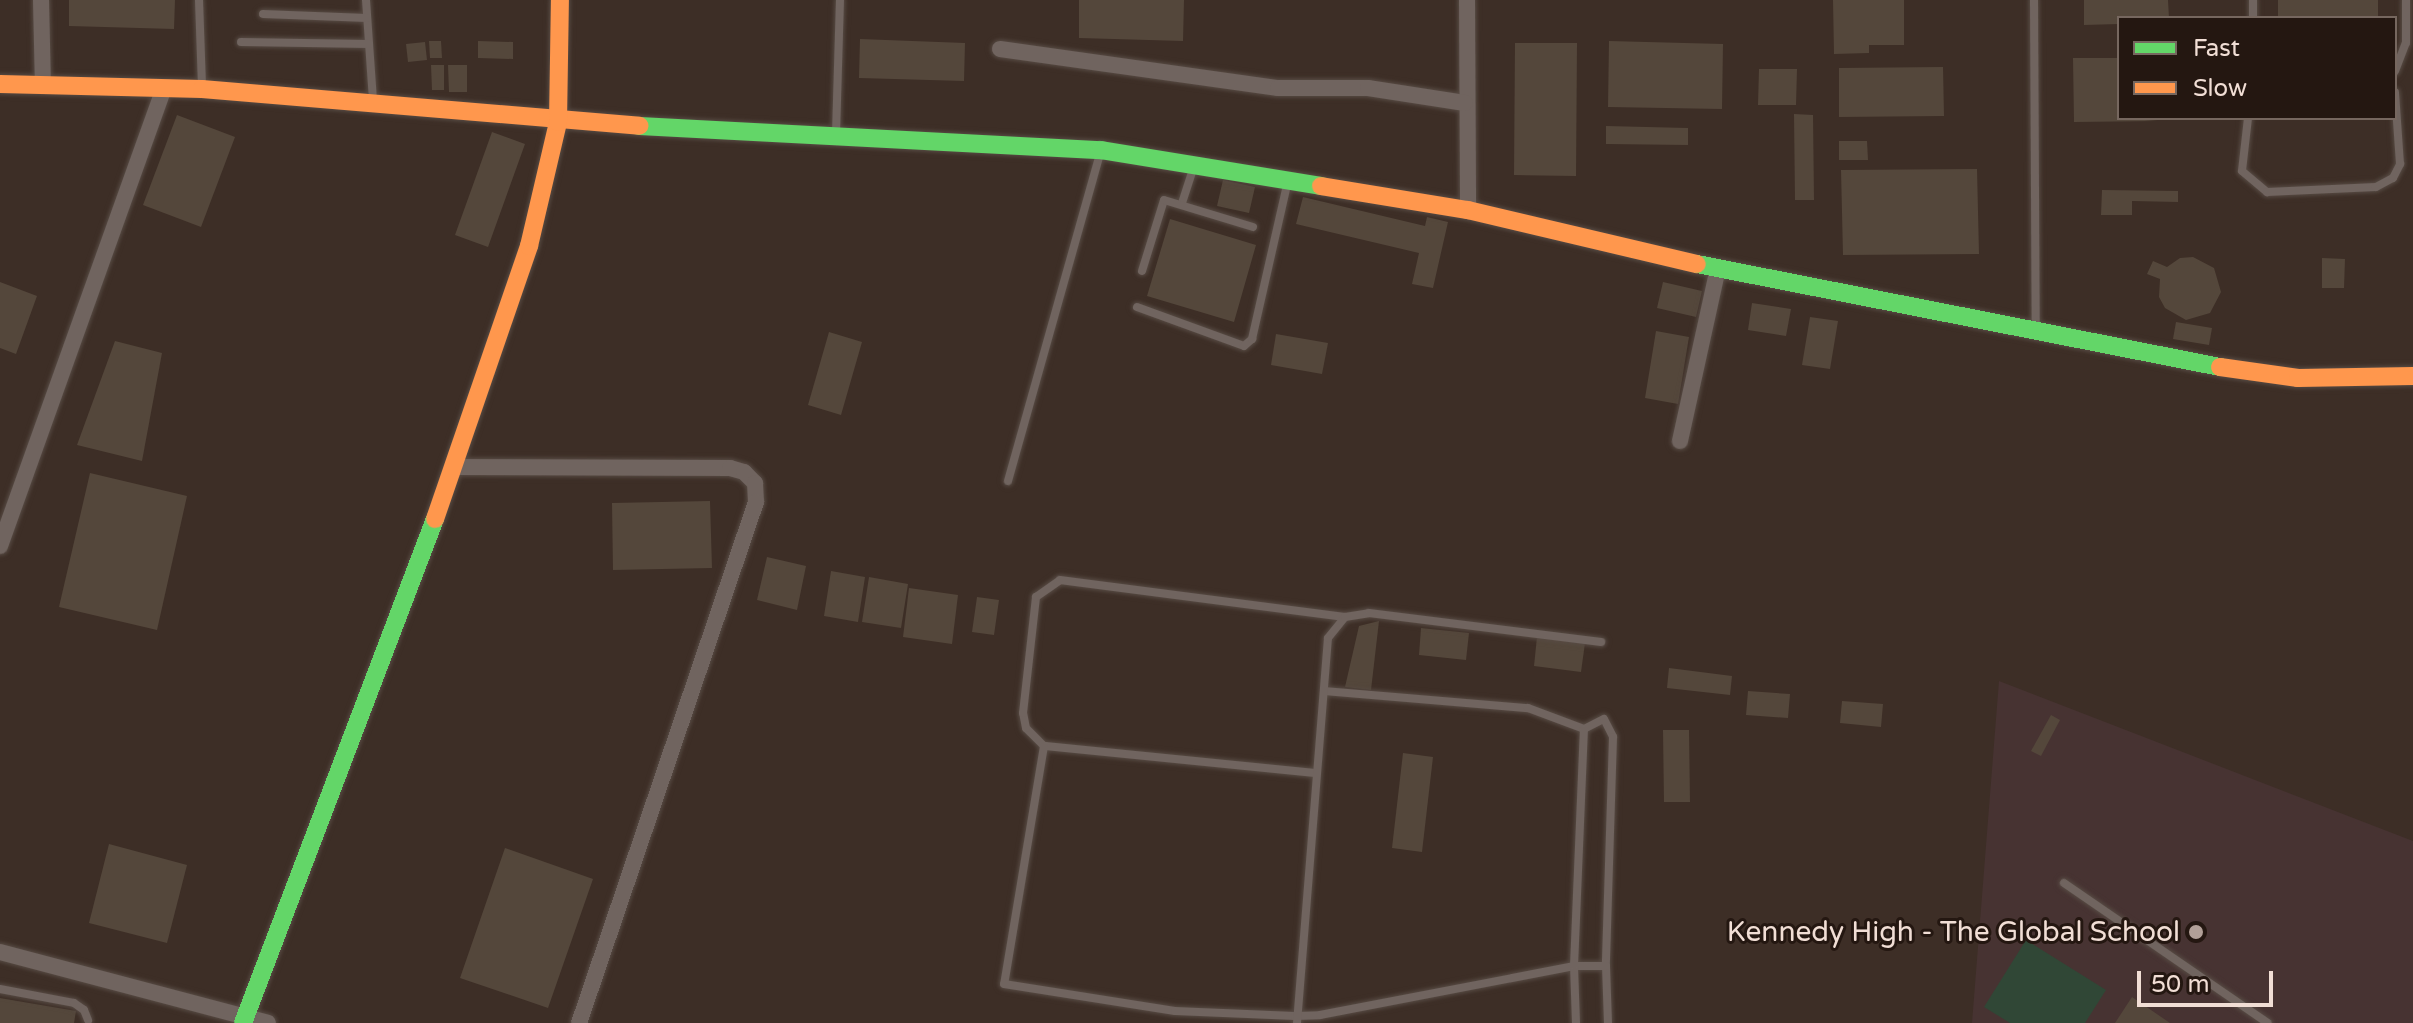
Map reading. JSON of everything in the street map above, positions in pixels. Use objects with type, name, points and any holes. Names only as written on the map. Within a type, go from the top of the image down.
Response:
[{"type":"street","points":[[41,0],[43,86]]},
{"type":"street","points":[[244,1020],[455,467],[529,246],[558,122],[560,0]]},
{"type":"street","points":[[1467,0],[1465,103],[1468,210]]},
{"type":"street","points":[[1000,49],[1278,88],[1368,88],[1465,103]]},
{"type":"street","points":[[0,84],[202,89],[373,101],[558,122],[1101,150],[1468,210],[1718,268],[2036,334],[2298,378],[2413,376]]},
{"type":"street","points":[[0,546],[164,88]]},
{"type":"street","points":[[1680,441],[1718,268]]},
{"type":"street","points":[[455,467],[730,468],[744,472],[755,483],[756,502],[579,1023]]},
{"type":"street","points":[[0,952],[244,1020],[268,1023]]},
{"type":"lane","points":[[199,0],[202,89]]},
{"type":"lane","points":[[366,0],[373,101]]},
{"type":"lane","points":[[836,135],[840,0]]},
{"type":"lane","points":[[2034,0],[2036,334]]},
{"type":"lane","points":[[2397,66],[2406,43],[2406,0]]},
{"type":"lane","points":[[263,14],[367,18]]},
{"type":"lane","points":[[241,42],[369,44]]},
{"type":"lane","points":[[2248,120],[2242,171],[2267,192],[2376,187],[2393,178],[2400,164],[2397,120]]},
{"type":"lane","points":[[1008,481],[1101,150]]},
{"type":"lane","points":[[1182,203],[1194,165]]},
{"type":"lane","points":[[1137,307],[1244,346],[1252,339],[1288,180]]},
{"type":"lane","points":[[1142,271],[1162,204],[1168,199],[1253,227]]},
{"type":"lane","points":[[1316,773],[1044,746],[1026,728],[1023,713],[1036,597],[1060,580],[1345,617],[1369,613],[1601,642]]},
{"type":"lane","points":[[1296,1020],[1328,638],[1345,617]]},
{"type":"lane","points":[[1324,691],[1528,708],[1584,729],[1604,719],[1613,737],[1606,966],[1608,1023]]},
{"type":"lane","points":[[1576,1023],[1574,966],[1584,729]]},
{"type":"lane","points":[[1044,746],[1004,984],[1175,1011],[1296,1020],[1574,966],[1606,966]]},
{"type":"lane","points":[[2064,883],[2268,1023]]},
{"type":"lane","points":[[0,989],[74,1003],[84,1010],[87,1021],[99,1023]]},
{"type":"shaded area","name":"Kennedy High - The Global School","points":[[1999,681],[2413,841],[2413,1023],[1972,1023]]},
{"type":"green space","points":[[2026,940],[2106,990],[2085,1023],[2010,1023],[1984,1007]]},
{"type":"building","points":[[69,0],[175,0],[174,29],[69,26]]},
{"type":"building","points":[[1079,0],[1184,0],[1183,41],[1079,38]]},
{"type":"building","points":[[1833,0],[1904,0],[1904,45],[1869,45],[1869,53],[1834,54]]},
{"type":"building","points":[[2084,0],[2168,0],[2169,16],[2117,16],[2117,24],[2084,25]]},
{"type":"building","points":[[2278,0],[2378,0],[2378,16],[2278,16]]},
{"type":"building","points":[[860,39],[965,43],[964,81],[859,78]]},
{"type":"building","points":[[429,41],[441,41],[442,58],[430,58]]},
{"type":"building","points":[[478,41],[513,42],[513,59],[478,58]]},
{"type":"building","points":[[1609,41],[1723,44],[1722,109],[1608,107]]},
{"type":"building","points":[[425,42],[427,60],[408,62],[406,44]]},
{"type":"building","points":[[1515,43],[1577,43],[1576,176],[1514,175]]},
{"type":"building","points":[[2073,58],[2117,58],[2117,120],[2158,121],[2074,122]]},
{"type":"building","points":[[431,65],[444,65],[444,90],[432,90]]},
{"type":"building","points":[[448,65],[467,65],[467,92],[449,92]]},
{"type":"building","points":[[1943,67],[1944,116],[1839,117],[1839,68]]},
{"type":"building","points":[[1759,69],[1797,69],[1796,105],[1758,105]]},
{"type":"building","points":[[1794,114],[1813,115],[1814,200],[1795,200]]},
{"type":"building","points":[[177,115],[235,137],[201,227],[143,205]]},
{"type":"building","points":[[1606,126],[1688,128],[1688,145],[1606,144]]},
{"type":"building","points":[[492,132],[525,144],[488,247],[455,235]]},
{"type":"building","points":[[1839,141],[1867,141],[1868,160],[1839,160]]},
{"type":"building","points":[[1977,169],[1979,254],[1843,255],[1841,170]]},
{"type":"building","points":[[1223,180],[1255,187],[1249,213],[1217,206]]},
{"type":"building","points":[[2102,190],[2178,191],[2178,202],[2132,201],[2132,215],[2101,215]]},
{"type":"building","points":[[1303,197],[1425,226],[1427,217],[1448,222],[1433,288],[1412,284],[1419,253],[1296,224]]},
{"type":"building","points":[[1170,219],[1256,245],[1234,322],[1147,296]]},
{"type":"building","points":[[2193,257],[2214,268],[2221,292],[2210,313],[2186,320],[2165,308],[2159,297],[2160,279],[2147,274],[2153,261],[2167,267],[2180,258]]},
{"type":"building","points":[[2322,258],[2345,259],[2344,288],[2322,288]]},
{"type":"building","points":[[0,282],[37,296],[16,354],[0,348]]},
{"type":"building","points":[[1663,282],[1702,291],[1696,317],[1657,308]]},
{"type":"building","points":[[1752,303],[1791,309],[1786,336],[1748,330]]},
{"type":"building","points":[[1810,317],[1838,321],[1830,369],[1802,365]]},
{"type":"building","points":[[2176,322],[2212,328],[2209,345],[2173,339]]},
{"type":"building","points":[[1656,331],[1689,337],[1678,404],[1645,398]]},
{"type":"building","points":[[829,332],[862,342],[841,415],[808,405]]},
{"type":"building","points":[[1276,334],[1328,343],[1322,374],[1271,365]]},
{"type":"building","points":[[115,341],[162,353],[142,461],[77,445]]},
{"type":"building","points":[[90,473],[187,496],[157,630],[59,607]]},
{"type":"building","points":[[710,501],[712,568],[613,570],[612,503]]},
{"type":"building","points":[[767,557],[806,566],[797,610],[757,600]]},
{"type":"building","points":[[831,571],[865,577],[858,622],[824,616]]},
{"type":"building","points":[[869,577],[908,584],[901,628],[862,622]]},
{"type":"building","points":[[909,588],[958,595],[952,644],[903,637]]},
{"type":"building","points":[[977,597],[999,600],[994,635],[972,632]]},
{"type":"building","points":[[1379,621],[1371,690],[1345,687],[1359,626]]},
{"type":"building","points":[[1421,628],[1469,633],[1466,660],[1419,655]]},
{"type":"building","points":[[1537,637],[1585,643],[1581,672],[1534,666]]},
{"type":"building","points":[[1669,668],[1732,676],[1730,695],[1667,688]]},
{"type":"building","points":[[1748,691],[1790,694],[1788,718],[1746,715]]},
{"type":"building","points":[[1842,701],[1883,704],[1881,727],[1840,723]]},
{"type":"building","points":[[2051,715],[2060,720],[2041,756],[2031,751]]},
{"type":"building","points":[[1663,730],[1689,730],[1690,802],[1664,802]]},
{"type":"building","points":[[1403,753],[1433,757],[1422,852],[1392,848]]},
{"type":"building","points":[[109,844],[187,865],[167,943],[89,923]]},
{"type":"building","points":[[505,848],[593,879],[548,1008],[460,978]]},
{"type":"building","points":[[2132,997],[2170,1023],[2115,1023]]},
{"type":"building","points":[[0,998],[76,1011],[74,1023],[0,1023]]},
{"type":"traffic: fast","points":[[639,126],[1101,150],[1321,186]]},
{"type":"traffic: fast","points":[[1697,264],[2220,367]]},
{"type":"traffic: fast","points":[[243,1023],[435,519]]},
{"type":"traffic: slow","points":[[435,519],[529,246],[558,122],[560,0]]},
{"type":"traffic: slow","points":[[0,84],[202,89],[639,126]]},
{"type":"traffic: slow","points":[[1321,186],[1468,210],[1697,264]]},
{"type":"traffic: slow","points":[[2220,367],[2298,378],[2413,376]]},
{"type":"place","name":"Kennedy High - The Global School","points":[[2196,932]]}]
